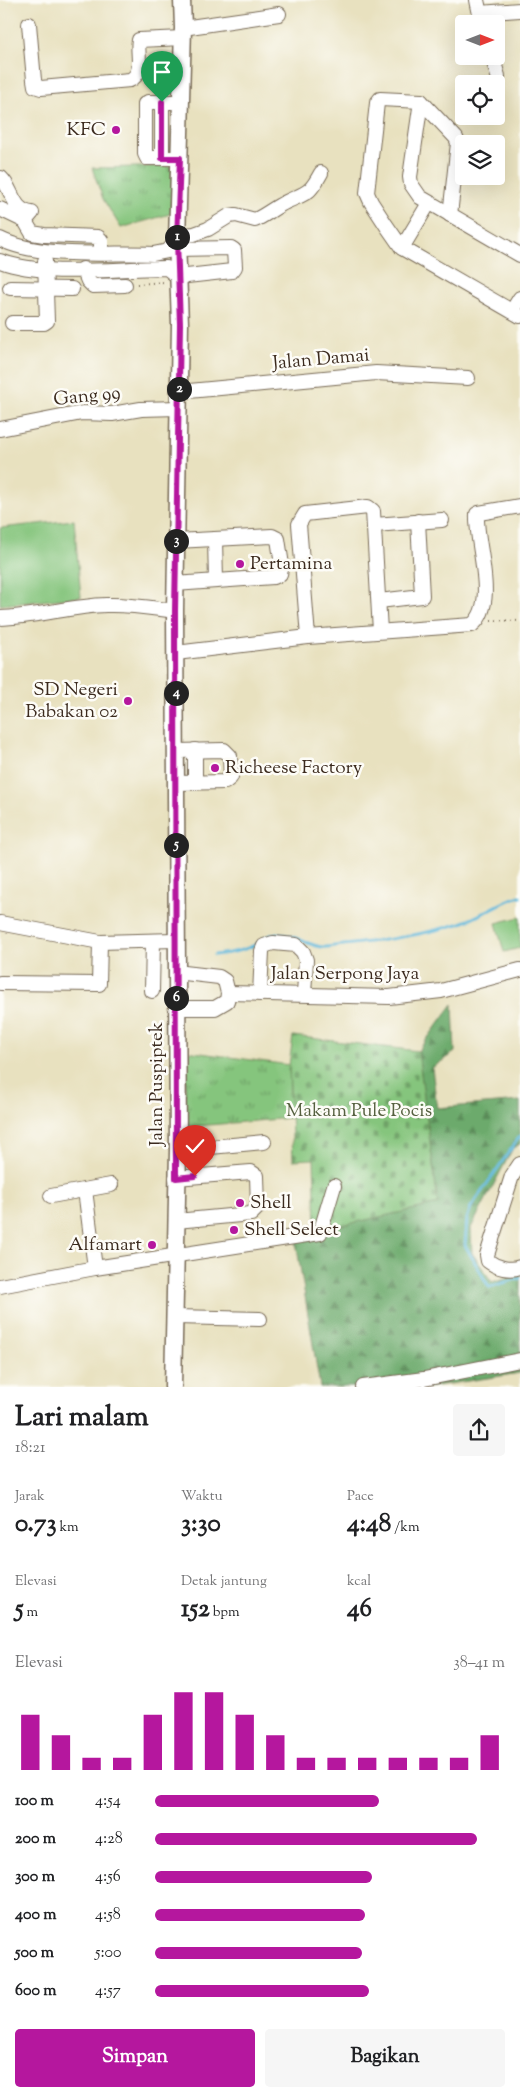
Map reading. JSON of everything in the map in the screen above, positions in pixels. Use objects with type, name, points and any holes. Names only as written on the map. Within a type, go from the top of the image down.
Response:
[{"type":"main road","name":"Jalan Puspiptek","points":[[173,1387],[178,1150],[175,940],[175,584],[179,400],[172,273],[177,242],[183,33],[182,0]]},
{"type":"street","points":[[480,12],[520,10]]},
{"type":"street","points":[[29,24],[35,86],[40,88],[130,80],[135,78],[139,72],[139,40],[279,14]]},
{"type":"street","points":[[450,215],[458,143],[452,132],[421,101],[380,99],[377,103],[367,193],[402,248],[516,314],[520,298]]},
{"type":"street","points":[[421,101],[411,184],[420,197],[429,203],[520,255]]},
{"type":"street","points":[[180,158],[162,158],[162,102],[181,102]]},
{"type":"street","points":[[0,239],[25,248],[44,250],[168,252],[177,242],[229,216],[236,215],[255,220],[285,202],[306,194],[315,185],[321,173]]},
{"type":"street","points":[[0,180],[1,178],[6,183],[17,206],[25,212],[32,213],[25,221]]},
{"type":"street","points":[[402,248],[429,203]]},
{"type":"street","points":[[0,209],[25,221],[32,233],[98,237],[101,240],[101,252]]},
{"type":"street","points":[[0,261],[45,270],[172,273],[232,271],[235,267],[234,250],[231,248],[177,242]]},
{"type":"street","points":[[12,323],[46,322],[48,318],[44,250]]},
{"type":"street","points":[[83,270],[88,281],[93,286],[124,285]]},
{"type":"street","points":[[10,288],[72,289]]},
{"type":"street","name":"Jalan Damai","points":[[179,400],[376,373],[468,378]]},
{"type":"street","name":"Gang 99","points":[[0,429],[82,413],[112,414],[147,409],[179,400]]},
{"type":"street","points":[[176,653],[308,637],[470,626],[479,618],[483,605],[484,576],[477,514],[479,512],[520,506]]},
{"type":"street","points":[[308,637],[299,524],[302,515],[368,507],[373,511],[380,631]]},
{"type":"street","points":[[374,525],[442,520]]},
{"type":"street","points":[[379,601],[422,596],[418,522]]},
{"type":"street","points":[[175,584],[278,576],[282,565],[278,540],[272,536],[176,541]]},
{"type":"street","points":[[215,539],[216,581]]},
{"type":"street","points":[[0,618],[41,615],[105,605],[136,605],[175,611]]},
{"type":"street","points":[[176,751],[221,749],[230,756],[231,777],[225,782],[176,783]]},
{"type":"street","points":[[195,750],[195,783]]},
{"type":"street","points":[[0,923],[100,942],[175,940]]},
{"type":"street","points":[[152,991],[153,941]]},
{"type":"street","points":[[0,983],[99,984],[100,942]]},
{"type":"street","points":[[260,994],[262,951],[264,946],[273,943],[296,945],[303,952],[306,960],[304,994]]},
{"type":"street","name":"Jalan Serpong Jaya","points":[[228,993],[389,997],[417,994],[466,984],[520,970]]},
{"type":"street","points":[[176,972],[220,977],[225,981],[228,993],[227,1001],[215,1008],[176,1008]]},
{"type":"street","points":[[178,1150],[264,1142]]},
{"type":"street","points":[[520,1164],[487,1256],[488,1261],[492,1264],[512,1270],[520,1267]]},
{"type":"street","points":[[176,1178],[251,1172],[257,1176],[258,1207],[251,1214],[176,1221]]},
{"type":"street","points":[[52,1196],[111,1185]]},
{"type":"street","points":[[0,1286],[95,1268],[320,1233],[334,1186]]},
{"type":"street","points":[[85,1190],[95,1268]]},
{"type":"street","points":[[175,1317],[260,1319]]},
{"type":"street","points":[[363,1387],[426,1383],[520,1360]]},
{"type":"path","points":[[124,285],[163,283],[172,273]]},
{"type":"path","points":[[479,618],[497,621],[520,621]]},
{"type":"green space","points":[[179,166],[170,214],[121,228],[103,199],[92,168]]},
{"type":"green space","points":[[74,520],[81,597],[0,605],[0,528]]},
{"type":"green space","points":[[520,917],[520,948],[504,952],[496,923]]},
{"type":"green space","points":[[453,1004],[455,1052],[432,1068],[437,1108],[520,1101],[520,1144],[513,1148],[471,1228],[472,1253],[492,1282],[520,1274],[520,1373],[429,1387],[320,1387],[296,1242],[316,1231],[438,1204],[418,1051]]},
{"type":"green space","name":"Makam Pule Pocis","points":[[293,1036],[418,1051],[438,1204],[316,1231],[314,1159],[293,1160],[289,1065]]},
{"type":"green space","points":[[186,1051],[289,1065],[291,1118],[185,1127]]},
{"type":"waterway","points":[[214,955],[245,949],[271,935],[279,934],[320,947],[377,941],[411,935],[461,923],[520,896]]},
{"type":"waterway","points":[[520,1136],[471,1207],[467,1219],[465,1245],[489,1287],[520,1278]]},
{"type":"place","name":"KFC","points":[[116,130]]},
{"type":"place","name":"Pertamina","points":[[240,564]]},
{"type":"place","name":"SD Negeri Babakan 02","points":[[128,701]]},
{"type":"place","name":"Richeese Factory","points":[[215,768]]},
{"type":"place","name":"Shell","points":[[240,1203]]},
{"type":"place","name":"Shell Select","points":[[234,1230]]},
{"type":"place","name":"Alfamart","points":[[152,1245]]},
{"type":"route","points":[[162,102],[162,158],[180,158],[177,240],[180,324],[175,611],[175,940],[178,1150],[176,1178],[195,1176]]}]
